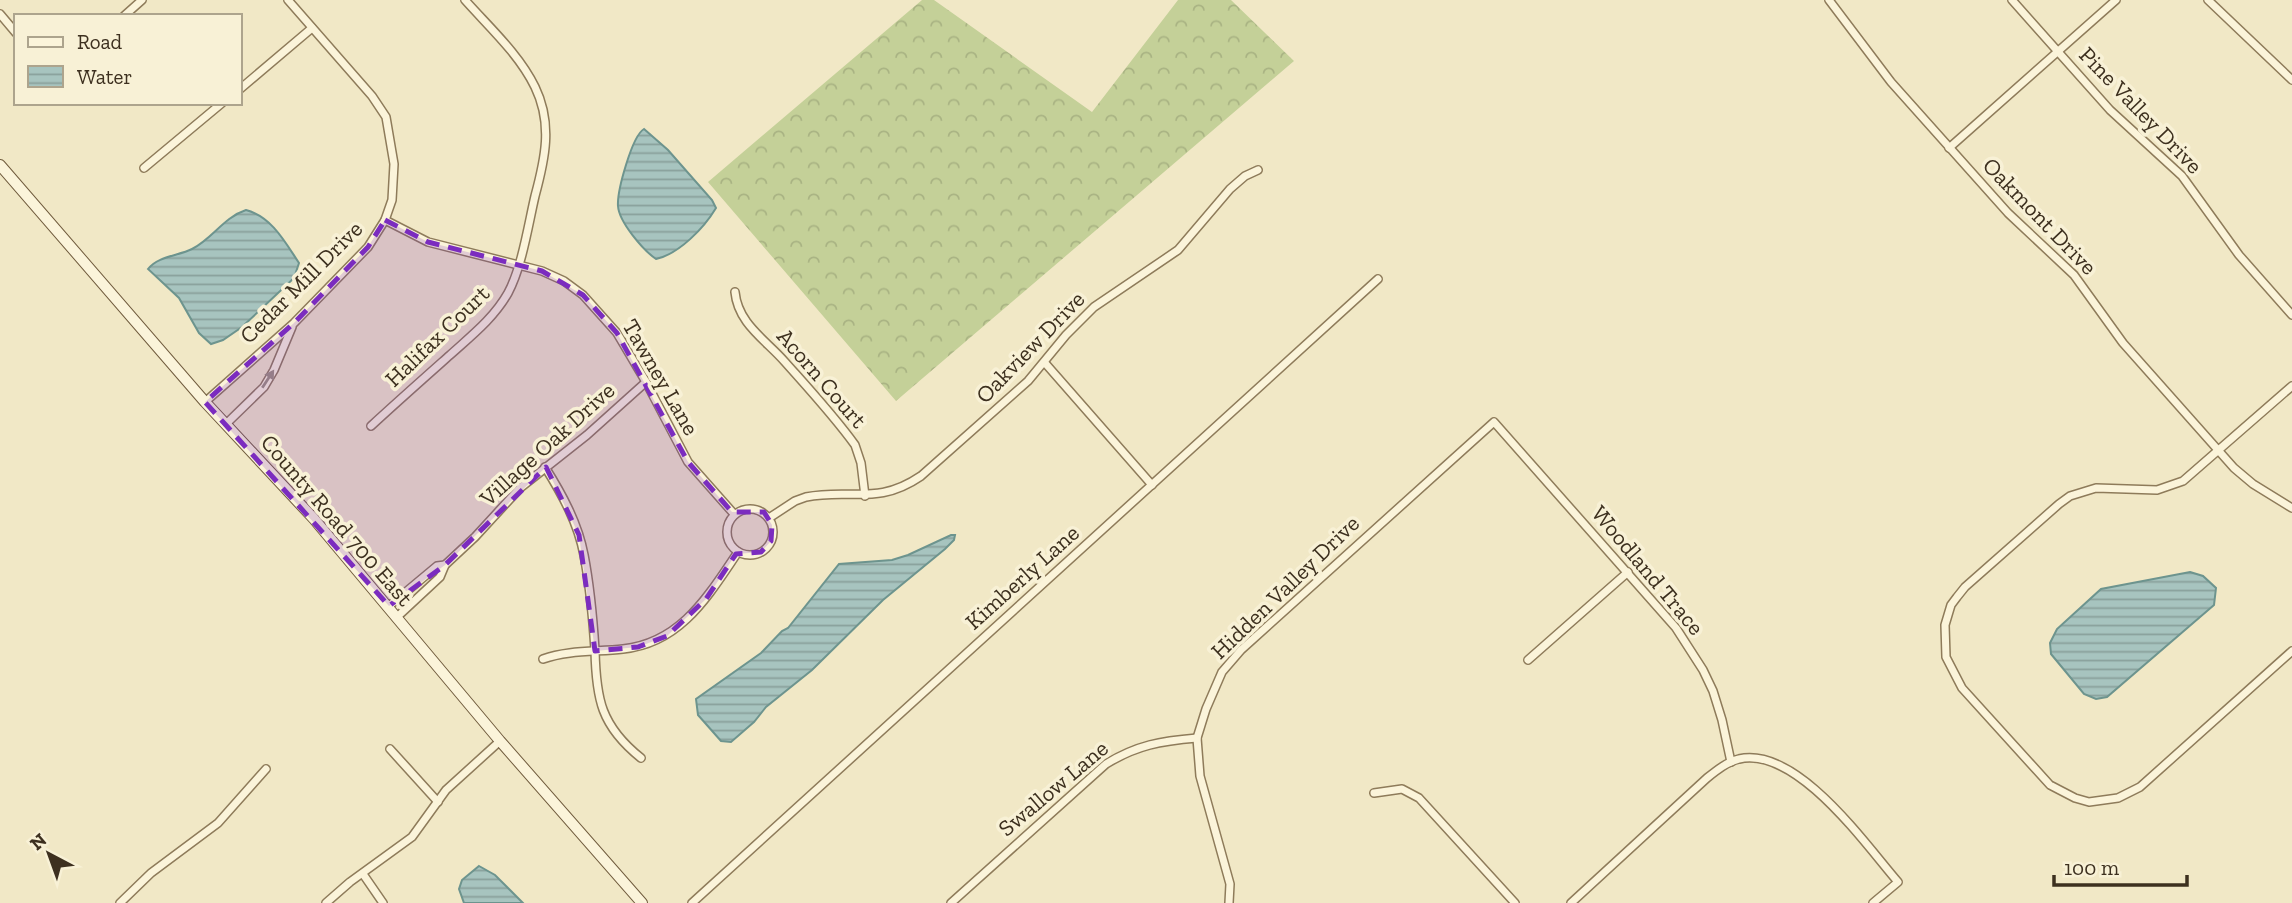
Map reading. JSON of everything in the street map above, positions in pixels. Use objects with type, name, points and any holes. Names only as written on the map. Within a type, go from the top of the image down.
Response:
[{"type":"main road","name":"County Road 700 East","points":[[0,165],[205,402],[314,519],[500,741],[642,903]]},
{"type":"street","points":[[126,14],[142,0]]},
{"type":"street","name":"Cedar Mill Drive","points":[[205,402],[294,323],[368,247],[385,220],[392,200],[394,176],[386,117],[372,96],[288,0]]},
{"type":"street","name":"Halifax Court","points":[[370,426],[489,318],[508,293],[519,265],[545,157],[547,136],[539,95],[524,68],[465,0]]},
{"type":"street","name":"Oakmont Drive","points":[[1829,0],[1891,82],[2008,213],[2074,275],[2123,343],[2219,451],[2243,476],[2292,508]]},
{"type":"street","name":"Pine Valley Drive","points":[[2012,0],[2110,110],[2182,176],[2239,255],[2292,315]]},
{"type":"street","points":[[1949,148],[2116,0]]},
{"type":"street","points":[[2208,0],[2292,80]]},
{"type":"street","points":[[0,14],[14,31]]},
{"type":"street","points":[[242,87],[312,29]]},
{"type":"street","points":[[144,168],[220,105]]},
{"type":"street","name":"Oakview Drive","points":[[769,518],[806,497],[886,493],[901,488],[920,476],[1014,395],[1094,307],[1178,250],[1230,189],[1245,176],[1258,170]]},
{"type":"street","name":"Tawney Lane","points":[[385,220],[428,242],[553,275],[583,295],[617,333],[688,462],[734,514]]},
{"type":"street","name":"Kimberly Lane","points":[[692,903],[1378,279]]},
{"type":"street","name":"Acorn Court","points":[[735,292],[739,309],[749,326],[782,358],[855,445],[861,463],[865,496]]},
{"type":"street","points":[[226,424],[264,387],[294,323]]},
{"type":"street","points":[[1045,363],[1152,485]]},
{"type":"street","name":"Village Oak Drive","points":[[397,617],[440,577],[445,565],[520,488],[587,435],[646,382]]},
{"type":"street","points":[[2292,386],[2193,474],[2170,486],[2145,490],[2096,488],[2070,496],[1965,587],[1951,605],[1943,637],[1950,667],[1971,698],[2050,785],[2089,802],[2118,798],[2140,787],[2292,651]]},
{"type":"street","name":"Woodland Trace","points":[[1459,453],[1494,422],[1628,572],[1676,628],[1703,670],[1722,720],[1731,762]]},
{"type":"street","name":"Hidden Valley Drive","points":[[1229,903],[1230,884],[1200,776],[1197,738],[1222,672],[1241,650],[1459,453]]},
{"type":"street","points":[[545,467],[563,496],[579,535],[589,587],[595,681],[608,722],[641,758]]},
{"type":"street","points":[[749,508],[757,509],[769,518],[773,533],[767,548],[753,555],[737,552],[728,541],[727,526],[734,514],[749,508]]},
{"type":"street","points":[[543,659],[562,654],[638,646],[667,635],[681,626],[701,606],[737,552]]},
{"type":"street","name":"Village Oak Drive","points":[[388,606],[437,566],[445,565]]},
{"type":"street","points":[[1528,660],[1628,572]]},
{"type":"street","name":"Swallow Lane","points":[[951,903],[1106,764],[1123,753],[1156,742],[1197,738]]},
{"type":"street","points":[[326,903],[412,837],[446,790],[500,741]]},
{"type":"street","points":[[390,749],[438,802]]},
{"type":"street","points":[[1571,903],[1707,778],[1731,762],[1748,758],[1779,763],[1822,795],[1898,882],[1873,903]]},
{"type":"street","points":[[120,903],[151,873],[218,823],[266,769]]},
{"type":"street","points":[[1374,793],[1402,789],[1419,798],[1515,903]]},
{"type":"street","points":[[363,874],[383,903]]},
{"type":"highlighted area","points":[[385,220],[428,242],[542,271],[583,295],[617,333],[688,462],[732,512],[764,512],[772,525],[771,541],[761,552],[736,554],[706,599],[667,636],[638,647],[595,651],[579,535],[546,467],[445,565],[389,606],[205,402],[294,323],[368,247]]},
{"type":"green space","points":[[922,0],[934,0],[1092,112],[1178,0],[1231,0],[1294,61],[896,401],[708,182]]},
{"type":"water","points":[[644,129],[668,150],[716,208],[690,239],[673,252],[656,259],[632,235],[619,213],[618,206],[626,164],[639,134]]},
{"type":"water","points":[[246,210],[271,224],[299,263],[294,278],[242,327],[223,340],[211,344],[199,333],[179,298],[148,269],[157,261],[199,245],[231,218]]},
{"type":"water","points":[[955,535],[954,540],[945,549],[883,600],[812,670],[766,707],[754,722],[731,742],[721,741],[698,715],[696,699],[761,653],[788,628],[839,564],[892,560]]},
{"type":"water","points":[[2190,572],[2203,576],[2216,588],[2214,605],[2107,697],[2096,699],[2084,694],[2051,654],[2050,643],[2057,629],[2101,589]]},
{"type":"water","points":[[479,866],[495,875],[523,903],[464,903],[459,889],[462,880]]}]
